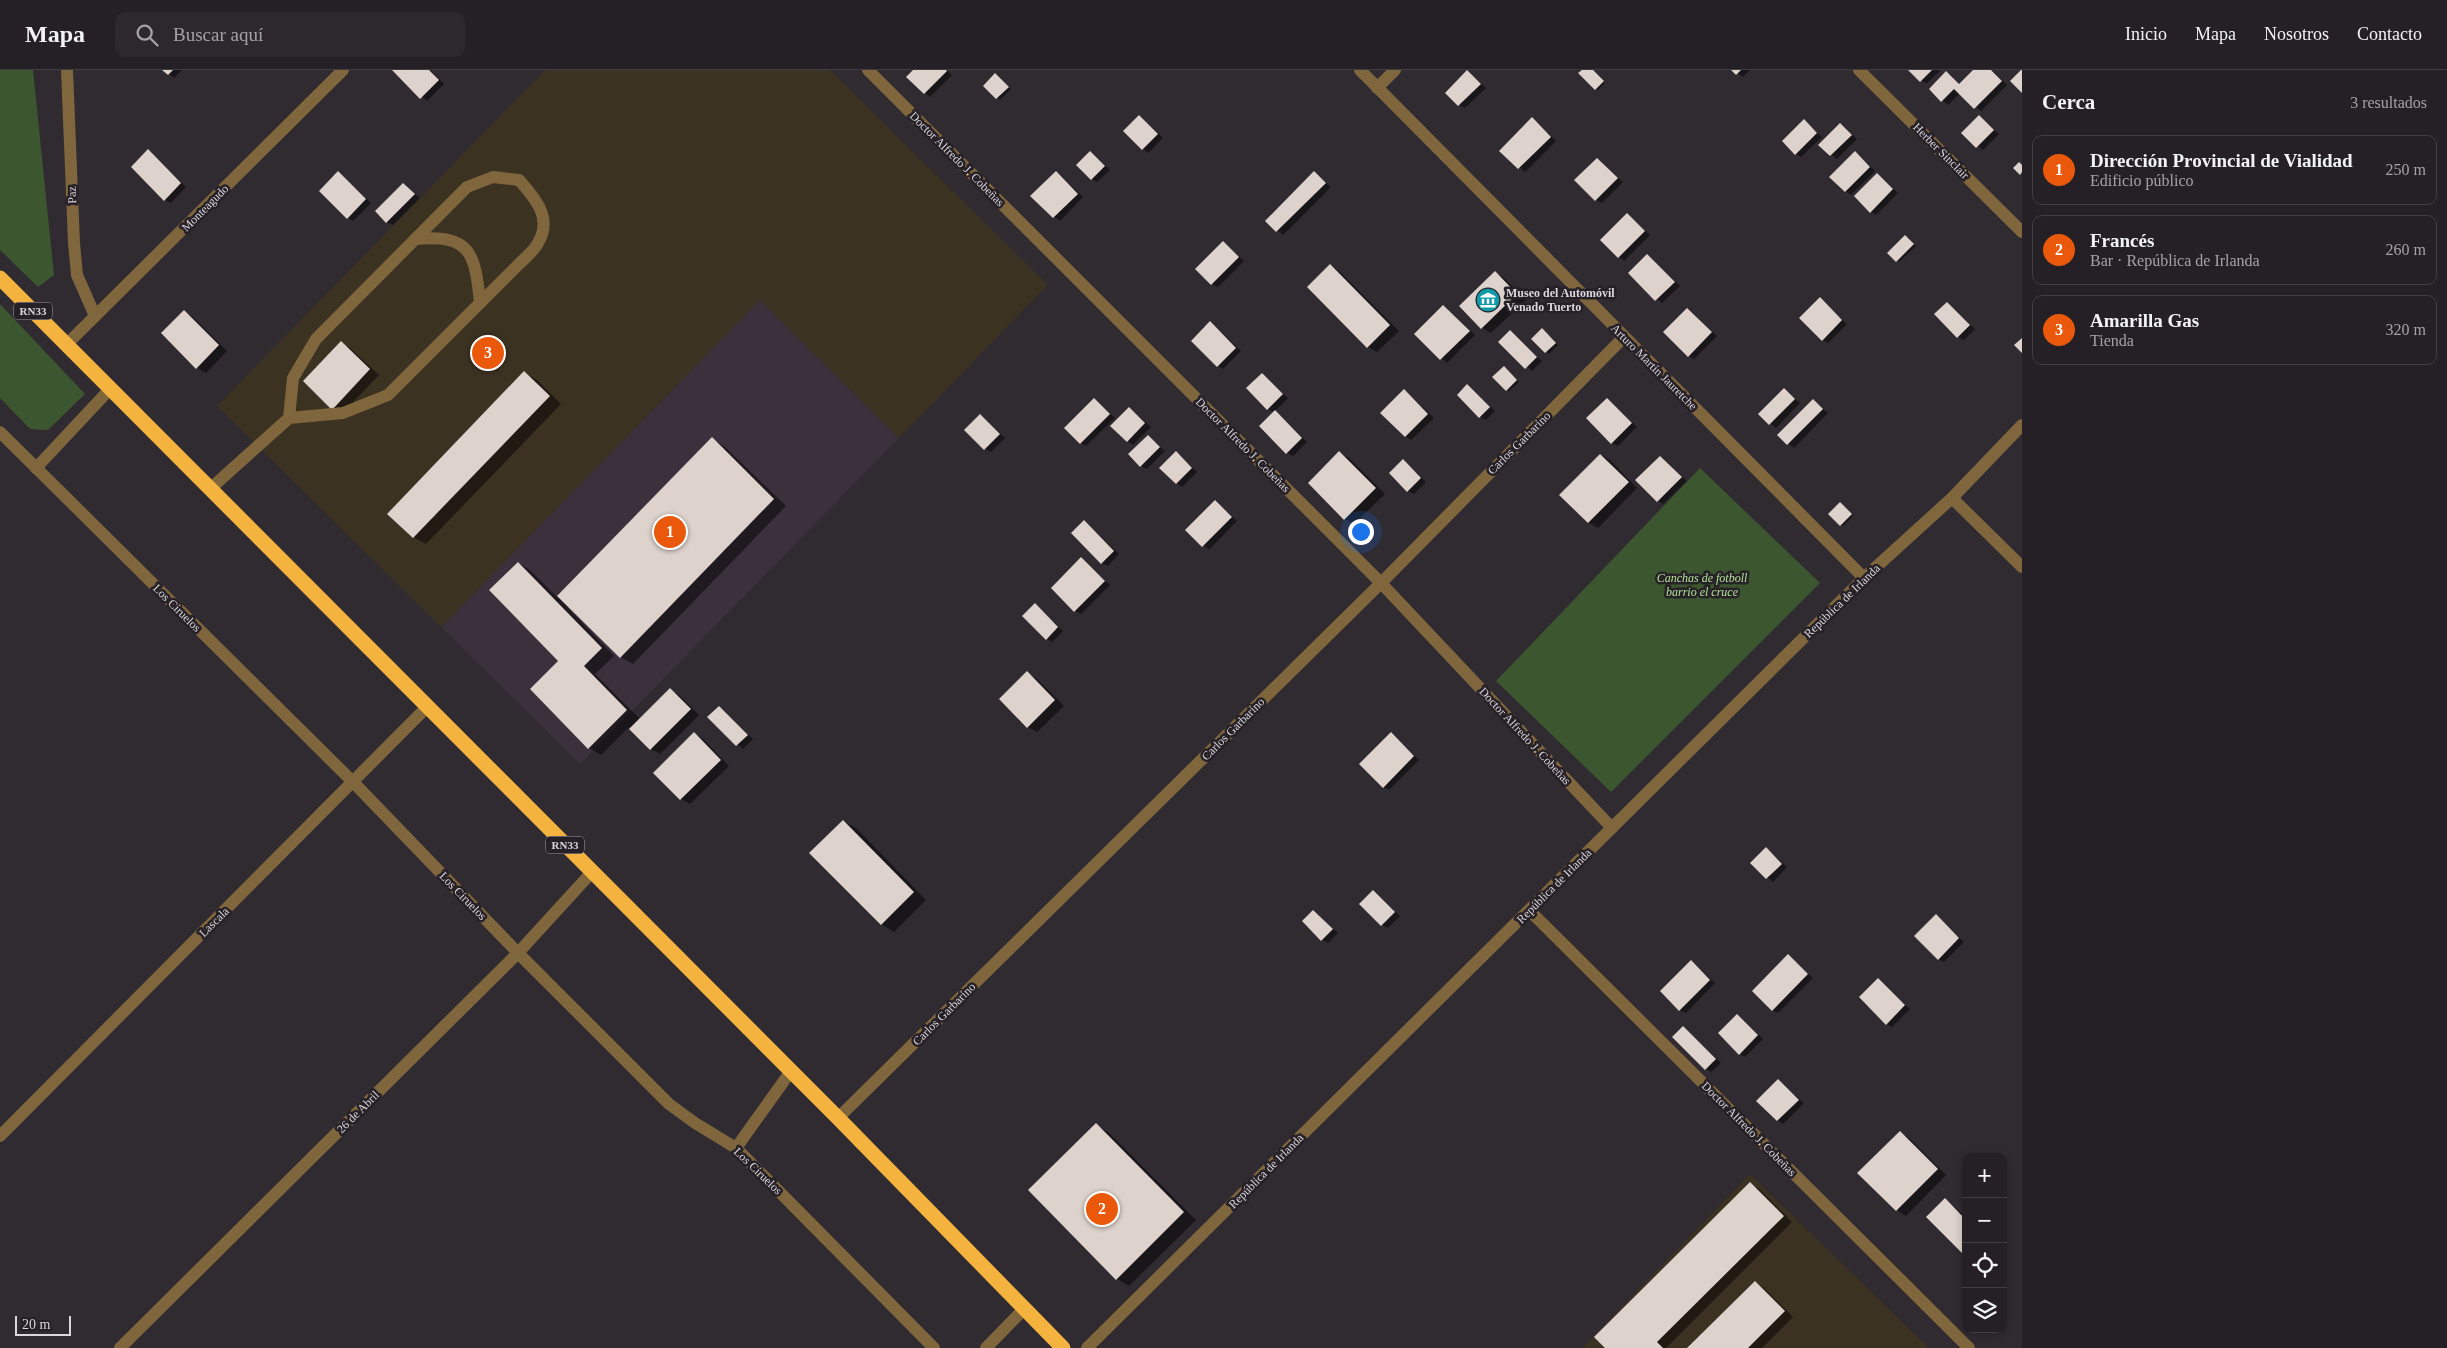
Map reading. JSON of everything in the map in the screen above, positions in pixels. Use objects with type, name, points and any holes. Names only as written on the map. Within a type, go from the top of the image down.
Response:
[{"type":"highway","name":"RN33","points":[[0,278],[838,1118],[1063,1348]]},
{"type":"street","name":"Paz","points":[[67,70],[77,276],[95,316]]},
{"type":"street","name":"Monteagudo","points":[[66,345],[343,70]]},
{"type":"street","name":"Doctor Alfredo J. Cobeñas","points":[[868,70],[1381,583],[1612,828]]},
{"type":"street","name":"Arturo Martín Jauretche","points":[[1360,70],[1864,578]]},
{"type":"street","points":[[1377,88],[1395,70]]},
{"type":"street","name":"Herber Sinclair","points":[[1859,70],[2022,232]]},
{"type":"street","points":[[210,489],[289,418],[343,413],[388,395],[480,303],[538,243],[545,223],[538,203],[519,180],[493,177],[467,187],[316,339],[293,378],[289,418]]},
{"type":"street","points":[[416,239],[437,237],[455,240],[467,250],[477,270],[480,303]]},
{"type":"street","name":"Carlos Garbarino","points":[[838,1118],[1381,583],[1624,337]]},
{"type":"street","points":[[36,468],[110,389]]},
{"type":"street","name":"República de Irlanda","points":[[1087,1348],[1864,578],[1952,498],[2022,425]]},
{"type":"street","name":"Los Ciruelos","points":[[0,432],[354,783],[669,1104],[695,1123],[736,1148],[934,1348]]},
{"type":"street","points":[[1952,498],[2022,568]]},
{"type":"street","name":"Lascala","points":[[0,1136],[428,707]]},
{"type":"street","name":"26 de Abril","points":[[120,1348],[518,952],[592,872]]},
{"type":"street","name":"Doctor Alfredo J. Cobeñas","points":[[1530,911],[1969,1348]]},
{"type":"street","points":[[736,1148],[791,1071]]},
{"type":"street","points":[[986,1348],[1024,1310]]},
{"type":"shaded area","points":[[545,70],[830,70],[1048,285],[899,438],[760,300],[441,627],[217,406]]},
{"type":"shaded area","points":[[760,300],[899,438],[580,764],[441,627]]},
{"type":"shaded area","points":[[1750,1174],[1929,1348],[1582,1348]]},
{"type":"green space","points":[[0,70],[33,70],[54,275],[38,287],[0,250]]},
{"type":"green space","points":[[0,304],[85,394],[48,430],[30,429],[0,398]]},
{"type":"green space","name":"Canchas de fotboll barrio el cruce","points":[[1700,468],[1820,583],[1611,792],[1496,681]]},
{"type":"building","points":[[162,70],[173,70],[168,75]]},
{"type":"building","points":[[392,70],[429,70],[439,80],[420,99]]},
{"type":"building","points":[[913,70],[947,71],[924,94],[906,77]]},
{"type":"building","points":[[1467,70],[1481,84],[1458,106],[1445,93]]},
{"type":"building","points":[[1582,70],[1593,70],[1604,81],[1595,90],[1578,73]]},
{"type":"building","points":[[1731,70],[1741,70],[1736,75]]},
{"type":"building","points":[[1908,70],[1932,70],[1920,82]]},
{"type":"building","points":[[1973,70],[1991,70],[2002,81],[1974,109],[1954,89],[1941,102],[1929,89],[1946,71],[1959,84]]},
{"type":"building","points":[[2022,70],[2022,93],[2010,81]]},
{"type":"building","points":[[995,73],[1009,87],[996,99],[983,86]]},
{"type":"building","points":[[1139,115],[1158,134],[1142,150],[1123,131]]},
{"type":"building","points":[[1979,115],[1994,130],[1976,148],[1961,133]]},
{"type":"building","points":[[1532,117],[1551,137],[1518,169],[1499,151]]},
{"type":"building","points":[[1804,119],[1817,133],[1795,155],[1782,141]]},
{"type":"building","points":[[1840,123],[1852,135],[1830,156],[1818,145]]},
{"type":"building","points":[[148,149],[181,183],[164,201],[131,167]]},
{"type":"building","points":[[1090,151],[1105,166],[1091,180],[1076,165]]},
{"type":"building","points":[[1855,151],[1870,167],[1845,192],[1829,177]]},
{"type":"building","points":[[1597,158],[1618,178],[1595,201],[1574,180]]},
{"type":"building","points":[[2019,162],[2022,165],[2020,175],[2013,168]]},
{"type":"building","points":[[338,171],[366,199],[347,219],[319,191]]},
{"type":"building","points":[[1056,171],[1078,194],[1053,218],[1030,196]]},
{"type":"building","points":[[1314,171],[1326,183],[1276,232],[1265,221]]},
{"type":"building","points":[[1877,173],[1893,189],[1870,213],[1854,196]]},
{"type":"building","points":[[403,183],[415,194],[386,223],[375,211]]},
{"type":"building","points":[[1627,213],[1645,231],[1618,258],[1600,240]]},
{"type":"building","points":[[1905,235],[1914,244],[1896,262],[1887,253]]},
{"type":"building","points":[[1223,241],[1239,257],[1211,285],[1195,269]]},
{"type":"building","points":[[1647,254],[1675,282],[1655,301],[1628,273]]},
{"type":"building","points":[[1330,264],[1390,325],[1367,348],[1307,287]]},
{"type":"building","name":"Museo del Automóvil Venado Tuerto","points":[[1495,271],[1517,294],[1481,329],[1459,306]]},
{"type":"building","points":[[1820,297],[1842,320],[1822,341],[1799,318]]},
{"type":"building","points":[[1947,302],[1970,325],[1957,338],[1934,314]]},
{"type":"building","points":[[1443,305],[1470,331],[1440,360],[1414,334]]},
{"type":"building","points":[[1687,308],[1712,332],[1688,357],[1663,332]]},
{"type":"building","points":[[184,310],[219,345],[196,369],[161,333]]},
{"type":"building","points":[[1210,321],[1236,348],[1217,367],[1191,341]]},
{"type":"building","points":[[1542,328],[1556,343],[1545,353],[1531,339]]},
{"type":"building","points":[[1510,330],[1537,357],[1525,369],[1498,342]]},
{"type":"building","points":[[2022,338],[2022,353],[2014,345]]},
{"type":"building","points":[[341,341],[370,369],[332,410],[303,381]]},
{"type":"building","points":[[1504,366],[1517,380],[1506,391],[1492,377]]},
{"type":"building","points":[[524,371],[550,396],[413,538],[387,514]]},
{"type":"building","points":[[1262,373],[1283,394],[1267,410],[1246,388]]},
{"type":"building","points":[[1467,384],[1490,407],[1479,418],[1457,395]]},
{"type":"building","points":[[1784,388],[1795,399],[1769,425],[1758,414]]},
{"type":"building","points":[[1404,389],[1428,414],[1405,437],[1380,413]]},
{"type":"building","points":[[1094,398],[1110,414],[1080,444],[1064,428]]},
{"type":"building","points":[[1607,398],[1632,423],[1611,444],[1586,418]]},
{"type":"building","points":[[1813,399],[1823,409],[1787,445],[1777,435]]},
{"type":"building","points":[[1129,407],[1145,423],[1127,442],[1110,426]]},
{"type":"building","points":[[1275,410],[1302,438],[1286,454],[1259,426]]},
{"type":"building","points":[[980,414],[1000,434],[984,450],[964,430]]},
{"type":"building","points":[[1148,435],[1160,447],[1140,467],[1128,454]]},
{"type":"building","points":[[712,437],[774,499],[620,658],[557,596]]},
{"type":"building","points":[[1176,451],[1192,468],[1176,484],[1159,468]]},
{"type":"building","points":[[1339,451],[1376,488],[1344,520],[1308,483]]},
{"type":"building","points":[[1600,454],[1629,482],[1588,523],[1559,495]]},
{"type":"building","points":[[1660,456],[1682,477],[1657,502],[1635,480]]},
{"type":"building","points":[[1403,459],[1421,478],[1407,492],[1389,473]]},
{"type":"building","points":[[1215,500],[1232,517],[1202,547],[1185,530]]},
{"type":"building","points":[[1840,502],[1852,514],[1840,526],[1828,514]]},
{"type":"building","points":[[1084,520],[1114,551],[1101,564],[1071,533]]},
{"type":"building","points":[[1081,557],[1105,581],[1074,612],[1051,588]]},
{"type":"building","points":[[518,562],[602,648],[584,666],[627,710],[588,749],[530,689],[558,661],[489,590]]},
{"type":"building","points":[[1035,603],[1058,627],[1046,640],[1022,616]]},
{"type":"building","points":[[1027,671],[1055,700],[1027,728],[999,699]]},
{"type":"building","points":[[670,688],[691,709],[650,750],[629,729]]},
{"type":"building","points":[[719,706],[748,735],[736,746],[707,717]]},
{"type":"building","points":[[694,732],[721,760],[680,800],[653,773]]},
{"type":"building","points":[[1391,732],[1414,756],[1383,788],[1359,764]]},
{"type":"building","points":[[843,820],[914,892],[881,925],[809,853]]},
{"type":"building","points":[[1766,847],[1782,864],[1766,879],[1750,863]]},
{"type":"building","points":[[1373,890],[1395,912],[1381,926],[1359,904]]},
{"type":"building","points":[[1313,910],[1333,929],[1321,941],[1302,921]]},
{"type":"building","points":[[1936,914],[1959,938],[1938,960],[1914,936]]},
{"type":"building","points":[[1788,954],[1808,974],[1772,1011],[1752,991]]},
{"type":"building","points":[[1691,960],[1710,980],[1679,1011],[1660,991]]},
{"type":"building","points":[[1878,978],[1905,1005],[1886,1025],[1859,997]]},
{"type":"building","points":[[1737,1014],[1758,1035],[1739,1055],[1718,1033]]},
{"type":"building","points":[[1683,1026],[1716,1059],[1705,1070],[1672,1037]]},
{"type":"building","points":[[1778,1079],[1799,1100],[1777,1121],[1756,1101]]},
{"type":"building","points":[[1096,1123],[1184,1212],[1116,1280],[1028,1190]]},
{"type":"building","points":[[1900,1131],[1938,1169],[1896,1211],[1857,1173]]},
{"type":"building","points":[[1750,1182],[1784,1216],[1657,1342],[1663,1348],[1605,1348],[1594,1337]]},
{"type":"building","points":[[1945,1198],[1962,1216],[1962,1253],[1926,1217]]},
{"type":"building","points":[[1755,1281],[1785,1311],[1748,1348],[1687,1348]]},
{"type":"place","name":"Museo del Automóvil Venado Tuerto","points":[[1488,300]]},
{"type":"place","name":"Amarilla Gas","points":[[488,353]]},
{"type":"place","name":"Dirección Provincial de Vialidad","points":[[670,532]]},
{"type":"place","name":"Francés","points":[[1102,1209]]}]
